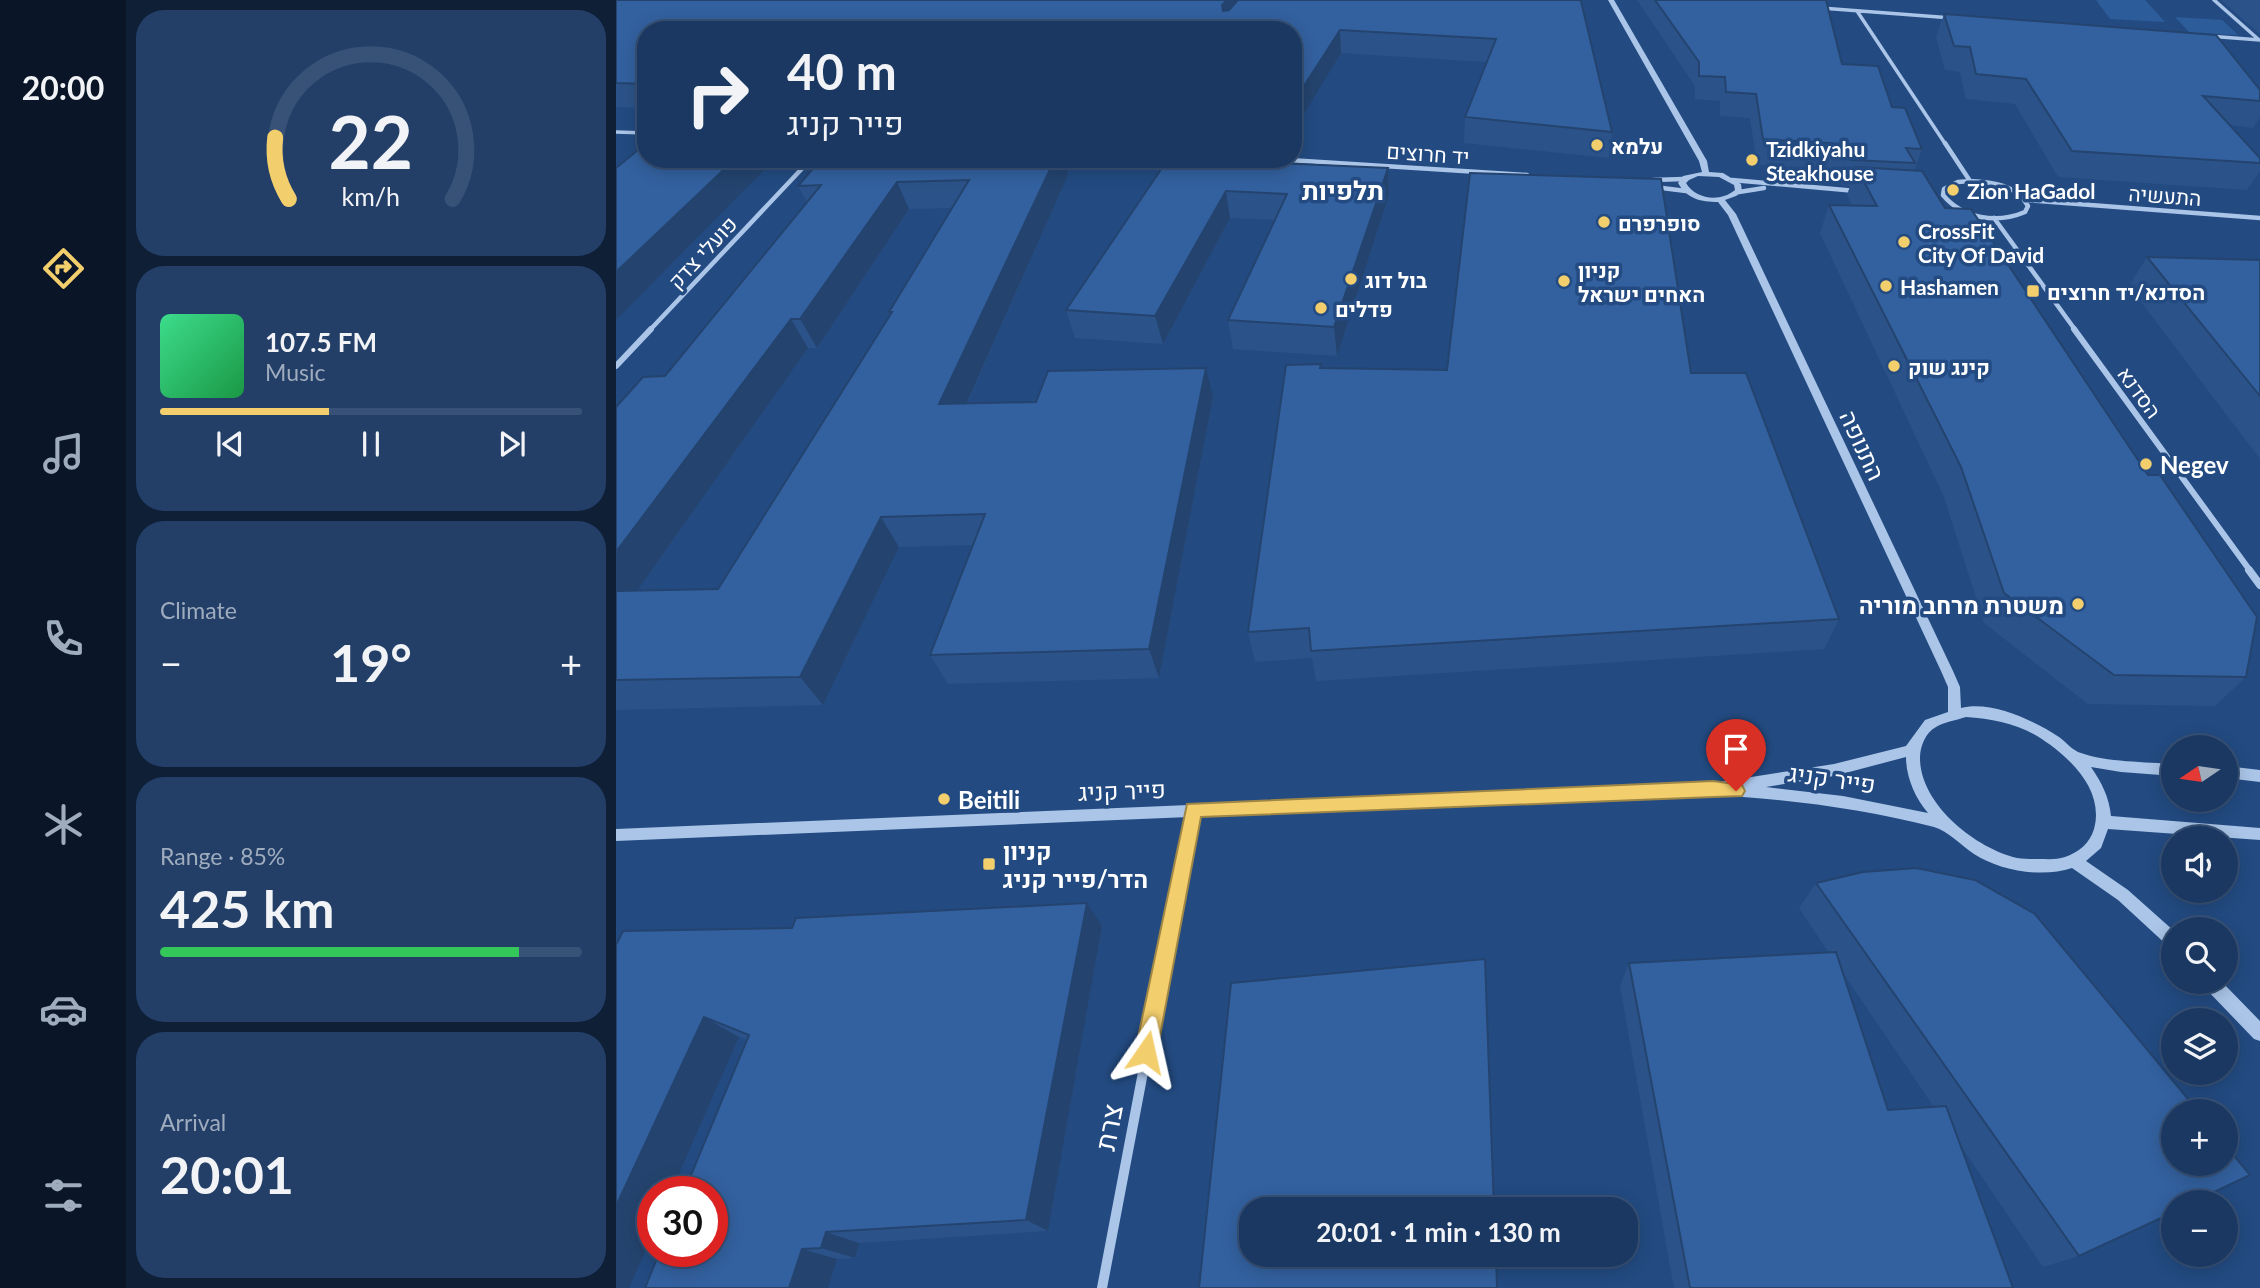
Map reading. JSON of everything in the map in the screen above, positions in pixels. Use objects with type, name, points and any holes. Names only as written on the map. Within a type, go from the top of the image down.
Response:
[{"type":"street","points":[[1611,0],[1703,161],[1706,174]]},
{"type":"street","points":[[2214,0],[2260,40]]},
{"type":"street","points":[[1811,8],[1955,18]]},
{"type":"street","points":[[1857,11],[1970,181]]},
{"type":"street","points":[[2200,36],[2260,40]]},
{"type":"street","points":[[616,132],[637,133]]},
{"type":"street","name":"יד חרוצים","points":[[1302,161],[1541,176]]},
{"type":"street","name":"פועלי צדק","points":[[616,366],[803,168]]},
{"type":"street","points":[[1651,180],[1684,179],[1706,174],[1789,187],[1866,191]]},
{"type":"street","points":[[1684,179],[1682,185],[1686,191]]},
{"type":"street","points":[[1732,180],[1739,186],[1739,192]]},
{"type":"street","points":[[1931,195],[1944,196],[1965,212],[1994,218],[2018,216],[2025,212],[2028,206],[2026,200],[1997,184],[1970,181],[1949,184],[1944,189],[1944,196]]},
{"type":"street","points":[[1651,187],[1686,191],[1701,198],[1720,200],[1739,192],[1789,187]]},
{"type":"street","name":"התנופה","points":[[1720,200],[1732,214],[1947,671],[1954,687],[1955,714]]},
{"type":"street","name":"התעשיה","points":[[2026,200],[2260,218]]},
{"type":"street","name":"הסדנא","points":[[1994,218],[2260,585]]},
{"type":"street","points":[[1955,714],[1990,714],[2029,726],[2053,740],[2074,758],[2101,800],[2103,822],[2097,841],[2084,856],[2050,867],[2008,862],[1980,851],[1942,824],[1919,791],[1913,769],[1913,750],[1928,727],[1955,714]]},
{"type":"street","name":"פייר קניג","points":[[616,835],[1713,789],[1834,769],[1913,750]]},
{"type":"street","points":[[2074,758],[2121,766],[2161,768]]},
{"type":"street","points":[[2238,773],[2260,776]]},
{"type":"street","name":"פייר קניג","points":[[1713,789],[1884,808],[1942,824]]},
{"type":"street","name":"צרת","points":[[1102,1288],[1193,810]]},
{"type":"street","points":[[2103,822],[2260,835]]},
{"type":"street","points":[[2074,861],[2123,895],[2161,930]]},
{"type":"street","points":[[2223,994],[2260,1033]]},
{"type":"shaded area","points":[[2096,0],[2145,0],[2165,22],[2110,19]]},
{"type":"shaded area","points":[[2175,17],[2222,20],[2238,35],[2190,33]]},
{"type":"building","points":[[616,0],[1227,0],[1222,5],[1223,11],[1229,10],[1238,0],[1580,0],[1612,132],[1465,117],[1496,39],[1340,30],[1302,89],[1302,21],[637,21],[637,84],[616,83]]},
{"type":"building","points":[[1655,0],[1826,0],[1842,64],[1878,66],[1892,107],[1905,108],[1922,149],[1906,148],[1915,163],[1851,160],[1843,144],[1763,139],[1756,94],[1726,92],[1725,77],[1699,76],[1699,62]]},
{"type":"building","points":[[1944,14],[2216,35],[2260,90],[2260,101],[2203,96],[2260,158],[2260,163],[2072,151],[2026,79],[1976,74],[1970,47],[1954,46]]},
{"type":"building","points":[[637,151],[637,168],[726,168],[616,272],[616,168]]},
{"type":"building","points":[[1302,164],[1388,168],[1334,327],[1228,320],[1287,194],[1226,191],[1155,316],[1066,310],[1162,168],[1302,168]]},
{"type":"building","points":[[1856,167],[1922,171],[1945,208],[1971,209],[2148,475],[2160,475],[2257,617],[2246,677],[2114,675],[2004,593],[1961,467],[1829,205],[1877,206]]},
{"type":"building","points":[[813,168],[1051,168],[939,404],[1036,402],[1048,371],[1206,368],[1149,649],[930,655],[985,514],[881,517],[800,677],[616,680],[616,591],[718,589],[892,312],[889,312],[969,180],[897,182],[800,319],[791,319],[616,552],[616,407],[643,377],[665,376],[821,185],[798,186]]},
{"type":"building","points":[[1470,173],[1661,179],[1691,373],[1746,373],[1839,619],[1311,651],[1309,628],[1248,632],[1286,365],[1447,370]]},
{"type":"building","points":[[2147,257],[2260,260],[2260,396]]},
{"type":"building","points":[[1916,868],[1975,880],[2035,914],[2161,1066],[2161,1085],[2176,1085],[2188,1099],[2161,1099],[2161,1176],[2238,1176],[2238,1160],[2250,1175],[2218,1190],[2161,1190],[2161,1218],[2079,1256],[1816,883],[1863,872]]},
{"type":"building","points":[[1087,903],[1026,1220],[826,1232],[821,1248],[802,1249],[789,1288],[645,1288],[654,1267],[728,1267],[728,1176],[691,1176],[749,1035],[704,1017],[616,1206],[616,945],[623,931],[792,928],[796,918]]},
{"type":"building","points":[[1836,952],[1888,1110],[1946,1106],[2013,1288],[1690,1288],[1629,963]]},
{"type":"building","points":[[1485,959],[1494,1197],[1239,1197],[1239,1267],[1496,1267],[1497,1288],[1199,1288],[1231,983]]},
{"type":"place","name":"עלמא","points":[[1597,145]]},
{"type":"place","name":"Tzidkiyahu Steakhouse","points":[[1752,160]]},
{"type":"place","name":"Zion HaGadol","points":[[1953,190]]},
{"type":"place","name":"סופרפרם","points":[[1604,222]]},
{"type":"place","name":"CrossFit City Of David","points":[[1904,242]]},
{"type":"place","name":"בול דוג","points":[[1351,279]]},
{"type":"place","name":"קניון האחים ישראל","points":[[1564,281]]},
{"type":"place","name":"Hashamen","points":[[1886,286]]},
{"type":"place","name":"הסדנא/יד חרוצים","points":[[2033,291]]},
{"type":"place","name":"פדלים","points":[[1321,308]]},
{"type":"place","name":"קינג שוק","points":[[1894,366]]},
{"type":"place","name":"Negev","points":[[2146,464]]},
{"type":"place","name":"משטרת מרחב מוריה","points":[[2078,604]]},
{"type":"place","name":"Beitili","points":[[944,799]]},
{"type":"place","name":"קניון הדר/פייר קניג","points":[[989,864]]},
{"type":"district","name":"תלפיות","points":[[1343,190]]},
{"type":"route","points":[[1146,1052],[1193,810],[1713,789],[1736,791]]}]
